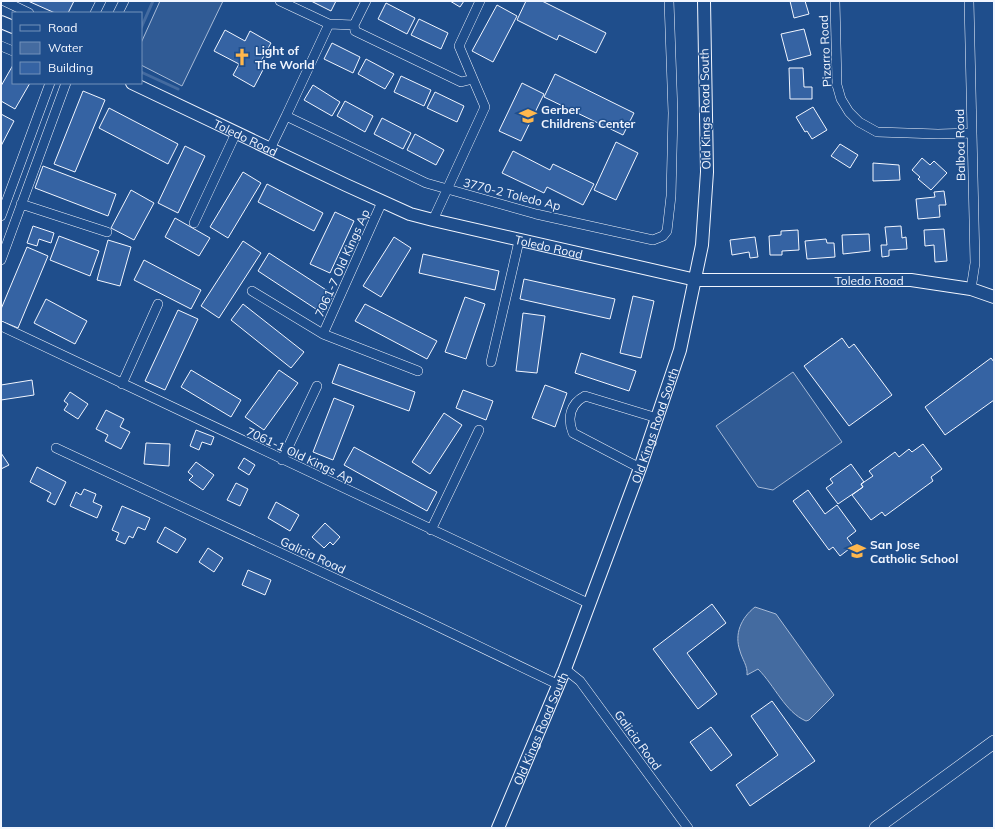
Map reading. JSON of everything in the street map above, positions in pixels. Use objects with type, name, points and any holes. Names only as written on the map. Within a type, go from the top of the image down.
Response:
[{"type":"main road","points":[[876,828],[994,742]]},
{"type":"street","points":[[4,1],[27,12]]},
{"type":"street","points":[[95,12],[100,1]]},
{"type":"street","points":[[118,12],[124,1]]},
{"type":"street","points":[[280,1],[329,24],[354,25]]},
{"type":"street","points":[[366,1],[354,25],[355,31],[461,82],[473,79]]},
{"type":"street","points":[[433,220],[485,107],[459,46],[480,1]]},
{"type":"street","name":"3770-2 Toledo Ap","points":[[286,116],[426,183],[536,214],[654,240],[663,236],[667,231],[672,162],[669,1]]},
{"type":"street","name":"Old Kings Road South","points":[[498,828],[559,685],[590,604],[640,468],[680,350],[696,280],[702,245],[707,172],[704,1]]},
{"type":"street","name":"Pizarro Road","points":[[835,1],[837,85],[841,99],[849,112],[858,122],[877,132],[938,134],[972,133]]},
{"type":"street","name":"Balboa Road","points":[[969,1],[975,263],[971,289]]},
{"type":"street","points":[[1,22],[12,27]]},
{"type":"street","points":[[270,149],[329,24]]},
{"type":"street","points":[[1,46],[12,51]]},
{"type":"street","points":[[1,216],[4,199],[50,84]]},
{"type":"street","points":[[1,260],[66,84]]},
{"type":"street","name":"Toledo Road","points":[[134,84],[382,202],[410,214],[433,220],[519,241],[696,280],[911,280],[971,289],[994,297]]},
{"type":"street","points":[[194,223],[236,133]]},
{"type":"street","name":"7061-7 Old Kings Ap","points":[[323,334],[382,202]]},
{"type":"street","points":[[21,204],[107,232]]},
{"type":"street","points":[[490,362],[519,241]]},
{"type":"street","points":[[252,291],[323,334],[418,371]]},
{"type":"street","points":[[122,384],[158,304]]},
{"type":"street","name":"7061-1 Old Kings Ap","points":[[1,326],[282,460],[590,604]]},
{"type":"street","points":[[282,460],[317,386]]},
{"type":"street","points":[[640,468],[573,433],[569,424],[572,407],[577,401],[585,396],[657,418]]},
{"type":"street","points":[[431,530],[478,430]]},
{"type":"street","name":"Galicia Road","points":[[56,448],[418,617],[559,685]]},
{"type":"street","name":"Galicia Road","points":[[565,669],[580,681],[688,828]]},
{"type":"shaded area","points":[[160,1],[223,1],[182,86],[142,66],[142,41]]},
{"type":"shaded area","points":[[793,372],[842,442],[773,490],[758,487],[716,426]]},
{"type":"water","points":[[755,607],[776,614],[834,695],[809,720],[806,721],[799,717],[786,705],[758,669],[747,675],[746,666],[738,645],[738,633],[746,616]]},
{"type":"building","points":[[28,1],[74,1],[68,12],[53,12]]},
{"type":"building","points":[[311,1],[336,1],[331,11]]},
{"type":"building","points":[[450,1],[464,1],[460,7]]},
{"type":"building","points":[[526,1],[542,1],[606,33],[596,53],[559,35],[557,40],[517,20]]},
{"type":"building","points":[[790,1],[805,1],[809,14],[794,18]]},
{"type":"building","points":[[386,3],[415,18],[407,34],[378,19]]},
{"type":"building","points":[[497,5],[517,16],[493,62],[472,51]]},
{"type":"building","points":[[419,19],[448,33],[441,49],[411,35]]},
{"type":"building","points":[[804,29],[811,55],[788,61],[781,34]]},
{"type":"building","points":[[225,30],[245,41],[250,31],[271,43],[261,61],[266,64],[254,87],[233,75],[239,64],[214,51]]},
{"type":"building","points":[[332,43],[360,57],[353,73],[324,59]]},
{"type":"building","points":[[366,59],[394,74],[385,89],[358,74]]},
{"type":"building","points":[[12,67],[12,84],[29,84],[15,109],[1,101],[1,86]]},
{"type":"building","points":[[789,68],[803,68],[804,87],[812,87],[812,99],[790,99]]},
{"type":"building","points":[[555,74],[634,113],[623,135],[544,97]]},
{"type":"building","points":[[401,76],[431,90],[424,106],[394,92]]},
{"type":"building","points":[[522,83],[544,94],[521,141],[499,131]]},
{"type":"building","points":[[313,85],[340,102],[332,116],[304,100]]},
{"type":"building","points":[[83,91],[105,100],[75,172],[54,164]]},
{"type":"building","points":[[435,92],[464,106],[457,122],[427,108]]},
{"type":"building","points":[[345,101],[373,116],[365,132],[337,116]]},
{"type":"building","points":[[813,107],[827,130],[812,139],[807,131],[805,132],[796,117]]},
{"type":"building","points":[[109,108],[178,144],[168,164],[99,128]]},
{"type":"building","points":[[1,114],[14,121],[1,146]]},
{"type":"building","points":[[382,118],[411,133],[403,149],[374,134]]},
{"type":"building","points":[[415,134],[444,150],[436,165],[407,150]]},
{"type":"building","points":[[616,142],[638,153],[616,200],[594,190]]},
{"type":"building","points":[[840,144],[858,155],[850,168],[831,156]]},
{"type":"building","points":[[185,146],[205,156],[178,213],[158,203]]},
{"type":"building","points":[[513,151],[550,170],[553,164],[594,184],[583,205],[547,187],[544,193],[502,173]]},
{"type":"building","points":[[922,158],[930,165],[934,161],[947,173],[931,190],[918,179],[920,177],[912,170]]},
{"type":"building","points":[[873,163],[899,165],[900,180],[873,181]]},
{"type":"building","points":[[43,166],[116,194],[108,216],[35,188]]},
{"type":"building","points":[[243,172],[261,183],[228,238],[210,227]]},
{"type":"building","points":[[267,184],[323,213],[314,231],[258,202]]},
{"type":"building","points":[[131,190],[154,203],[134,240],[111,228]]},
{"type":"building","points":[[944,191],[946,205],[939,205],[940,217],[918,219],[916,199],[935,197],[934,192]]},
{"type":"building","points":[[335,212],[354,221],[330,273],[310,264]]},
{"type":"building","points":[[175,218],[210,238],[199,256],[165,237]]},
{"type":"building","points":[[33,226],[54,233],[51,243],[39,239],[37,246],[27,243]]},
{"type":"building","points":[[901,226],[902,238],[906,237],[907,249],[889,250],[889,256],[882,257],[881,245],[887,245],[885,227]]},
{"type":"building","points":[[944,229],[947,261],[935,262],[934,245],[925,246],[924,230]]},
{"type":"building","points":[[798,230],[799,250],[782,251],[782,255],[770,255],[769,236],[781,235],[781,231]]},
{"type":"building","points":[[869,234],[870,251],[843,254],[842,235]]},
{"type":"building","points":[[59,236],[99,251],[90,276],[50,260]]},
{"type":"building","points":[[394,237],[411,248],[381,297],[363,286]]},
{"type":"building","points":[[755,237],[758,257],[750,258],[749,252],[732,255],[730,240]]},
{"type":"building","points":[[826,239],[827,243],[834,243],[835,257],[807,259],[805,241]]},
{"type":"building","points":[[108,240],[131,247],[120,286],[97,280]]},
{"type":"building","points":[[243,241],[261,253],[219,318],[201,306]]},
{"type":"building","points":[[27,247],[48,256],[18,328],[1,321],[1,309]]},
{"type":"building","points":[[269,253],[334,295],[322,313],[258,271]]},
{"type":"building","points":[[423,254],[499,271],[495,290],[419,273]]},
{"type":"building","points":[[144,260],[201,290],[191,309],[134,280]]},
{"type":"building","points":[[524,279],[615,299],[610,319],[520,299]]},
{"type":"building","points":[[633,296],[654,301],[641,358],[620,353]]},
{"type":"building","points":[[465,297],[485,304],[466,359],[445,352]]},
{"type":"building","points":[[46,299],[87,321],[75,344],[34,323]]},
{"type":"building","points":[[243,304],[304,352],[291,368],[231,320]]},
{"type":"building","points":[[365,304],[437,341],[427,359],[355,321]]},
{"type":"building","points":[[178,310],[198,319],[165,390],[145,381]]},
{"type":"building","points":[[523,313],[545,316],[537,373],[516,371]]},
{"type":"building","points":[[842,338],[849,348],[854,344],[892,395],[849,426],[804,366]]},
{"type":"building","points":[[581,353],[636,371],[629,391],[575,373]]},
{"type":"building","points":[[991,358],[994,362],[994,400],[945,435],[925,407]]},
{"type":"building","points":[[339,364],[415,392],[409,411],[332,383]]},
{"type":"building","points":[[191,370],[241,400],[231,417],[181,387]]},
{"type":"building","points":[[279,370],[298,383],[264,430],[245,417]]},
{"type":"building","points":[[32,380],[34,395],[1,400],[1,385]]},
{"type":"building","points":[[545,385],[567,393],[555,427],[532,418]]},
{"type":"building","points":[[463,390],[493,401],[486,420],[456,408]]},
{"type":"building","points":[[70,392],[88,404],[78,419],[64,410],[68,404],[64,401]]},
{"type":"building","points":[[334,398],[354,406],[333,460],[313,452]]},
{"type":"building","points":[[106,410],[124,419],[120,427],[130,432],[121,449],[105,441],[108,435],[96,429]]},
{"type":"building","points":[[444,413],[462,425],[430,474],[412,462]]},
{"type":"building","points":[[196,430],[214,437],[211,445],[202,442],[199,450],[190,446]]},
{"type":"building","points":[[146,443],[170,444],[169,466],[144,464]]},
{"type":"building","points":[[923,444],[942,469],[931,477],[933,481],[885,516],[882,512],[871,520],[852,495],[863,487],[861,484],[873,476],[869,471],[895,452],[899,457],[909,449],[912,452]]},
{"type":"building","points":[[354,447],[437,492],[427,511],[344,465]]},
{"type":"building","points":[[1,453],[9,465],[1,469]]},
{"type":"building","points":[[244,458],[255,465],[249,475],[238,468]]},
{"type":"building","points":[[196,462],[214,475],[203,490],[189,480],[193,476],[188,472]]},
{"type":"building","points":[[851,464],[864,482],[861,484],[863,487],[838,504],[826,488],[833,483],[830,479]]},
{"type":"building","points":[[37,467],[66,482],[55,505],[47,501],[51,493],[30,482]]},
{"type":"building","points":[[236,483],[248,489],[240,506],[227,500]]},
{"type":"building","points":[[84,489],[96,494],[93,502],[102,506],[97,518],[70,506],[76,492],[81,495]]},
{"type":"building","points":[[808,490],[825,514],[837,505],[856,531],[847,538],[853,546],[840,556],[833,547],[829,550],[793,501]]},
{"type":"building","points":[[276,502],[299,515],[290,531],[268,518]]},
{"type":"building","points":[[122,506],[150,518],[145,530],[138,527],[133,538],[129,536],[125,544],[116,540],[119,533],[112,530]]},
{"type":"building","points":[[325,523],[340,537],[333,545],[330,542],[324,548],[312,537]]},
{"type":"building","points":[[165,527],[186,539],[177,553],[157,542]]},
{"type":"building","points":[[208,548],[223,558],[214,572],[199,562]]},
{"type":"building","points":[[248,570],[271,580],[265,595],[242,585]]},
{"type":"building","points":[[712,604],[726,623],[687,653],[717,694],[698,709],[653,649]]},
{"type":"building","points":[[772,701],[815,761],[750,806],[736,785],[778,755],[751,716]]},
{"type":"building","points":[[711,727],[732,755],[711,771],[690,742]]},
{"type":"waterway","points":[[142,26],[153,1]]},
{"type":"waterway","points":[[142,72],[178,89]]},
{"type":"place","name":"Light of The World","points":[[242,57]]},
{"type":"place","name":"Gerber Childrens Center","points":[[528,116]]},
{"type":"place","name":"San Jose Catholic School","points":[[857,551]]}]
